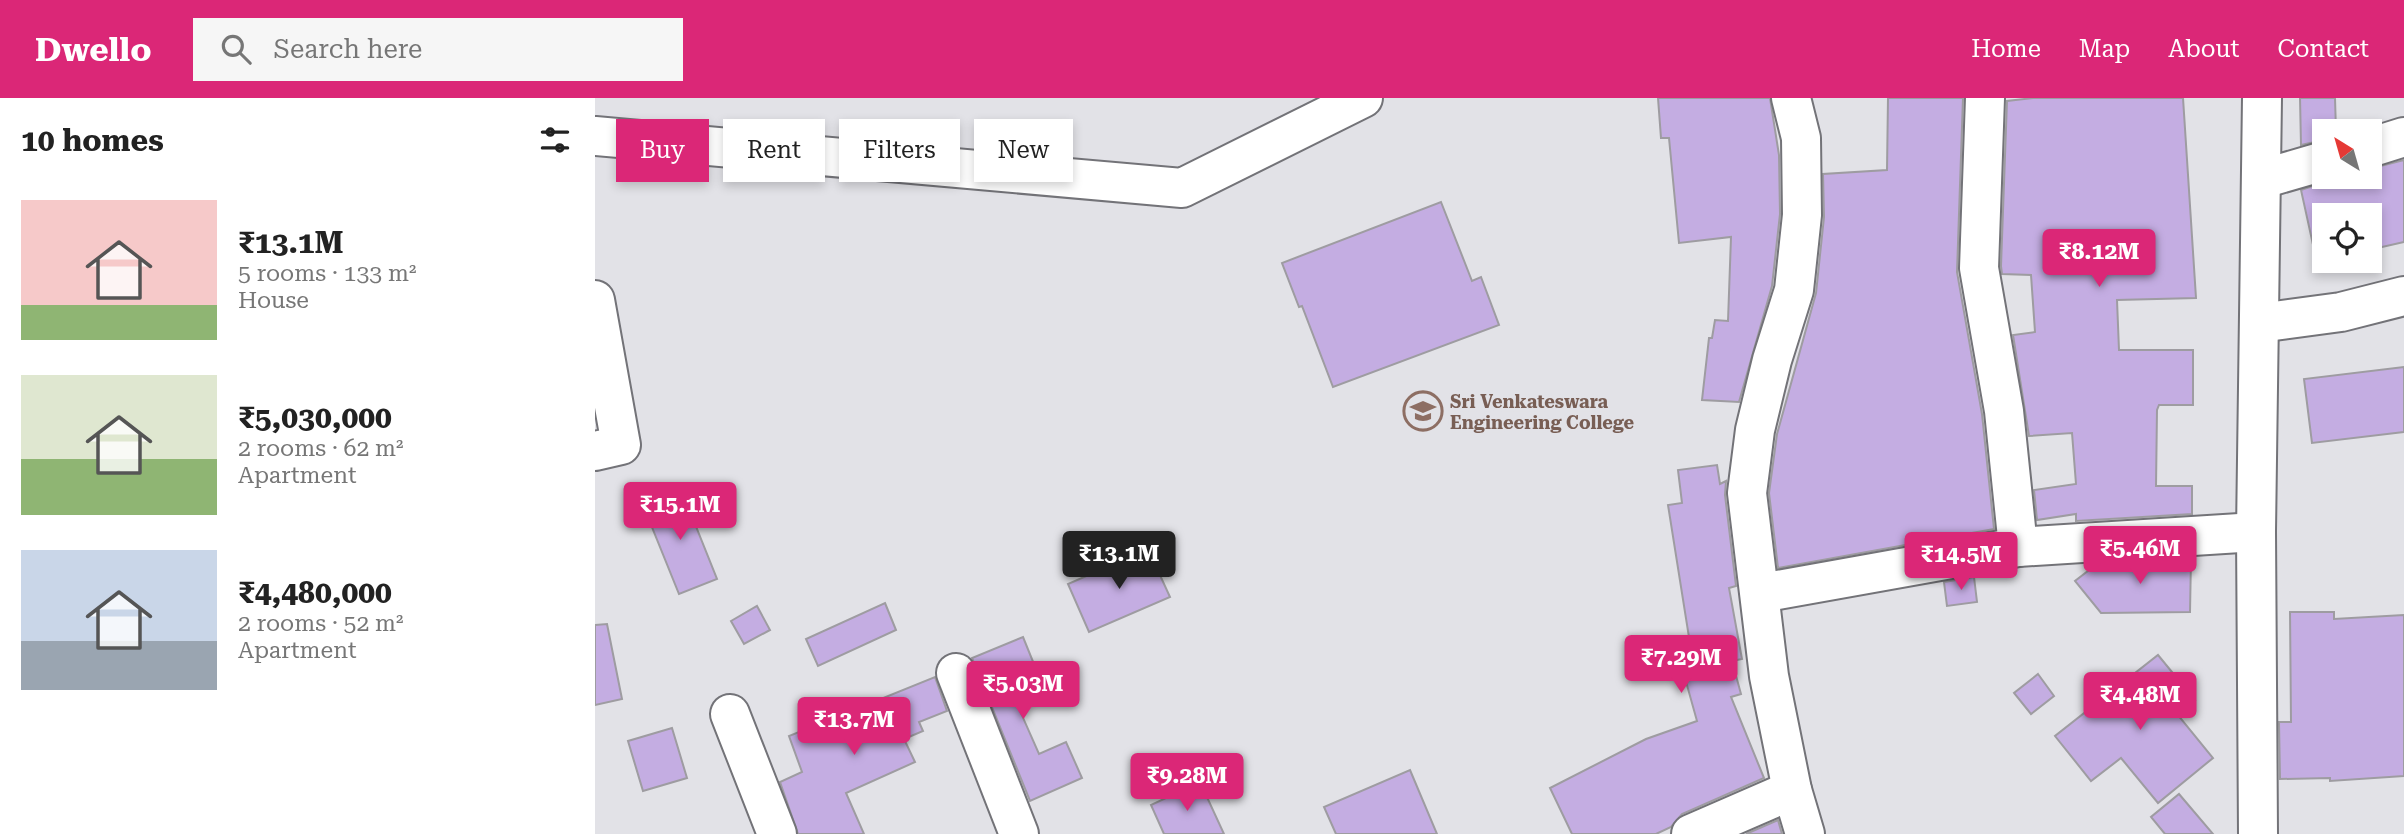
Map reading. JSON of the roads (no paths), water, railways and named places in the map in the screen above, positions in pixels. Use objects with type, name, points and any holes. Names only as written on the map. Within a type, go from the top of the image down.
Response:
[{"type":"street","points":[[595,136],[1182,188],[1363,98]]},
{"type":"street","points":[[1791,98],[1801,138],[1802,215],[1794,290],[1755,430],[1747,493],[1769,676],[1792,790],[1805,834]]},
{"type":"street","points":[[1985,98],[1979,268],[2004,411],[2018,547]]},
{"type":"street","points":[[2258,834],[2256,532],[2262,98]]},
{"type":"street","points":[[2382,144],[2404,138]]},
{"type":"street","points":[[2262,179],[2312,164]]},
{"type":"street","points":[[2259,323],[2341,312],[2404,296]]},
{"type":"street","points":[[595,300],[621,444],[595,451]]},
{"type":"street","points":[[1761,593],[2002,552],[2018,547],[2256,532]]},
{"type":"street","points":[[956,673],[1019,834]]},
{"type":"street","points":[[730,714],[777,834]]},
{"type":"street","points":[[1691,834],[1792,790]]},
{"type":"place","name":"Sri Venkateswara Engineering College","points":[[1423,411]]}]
